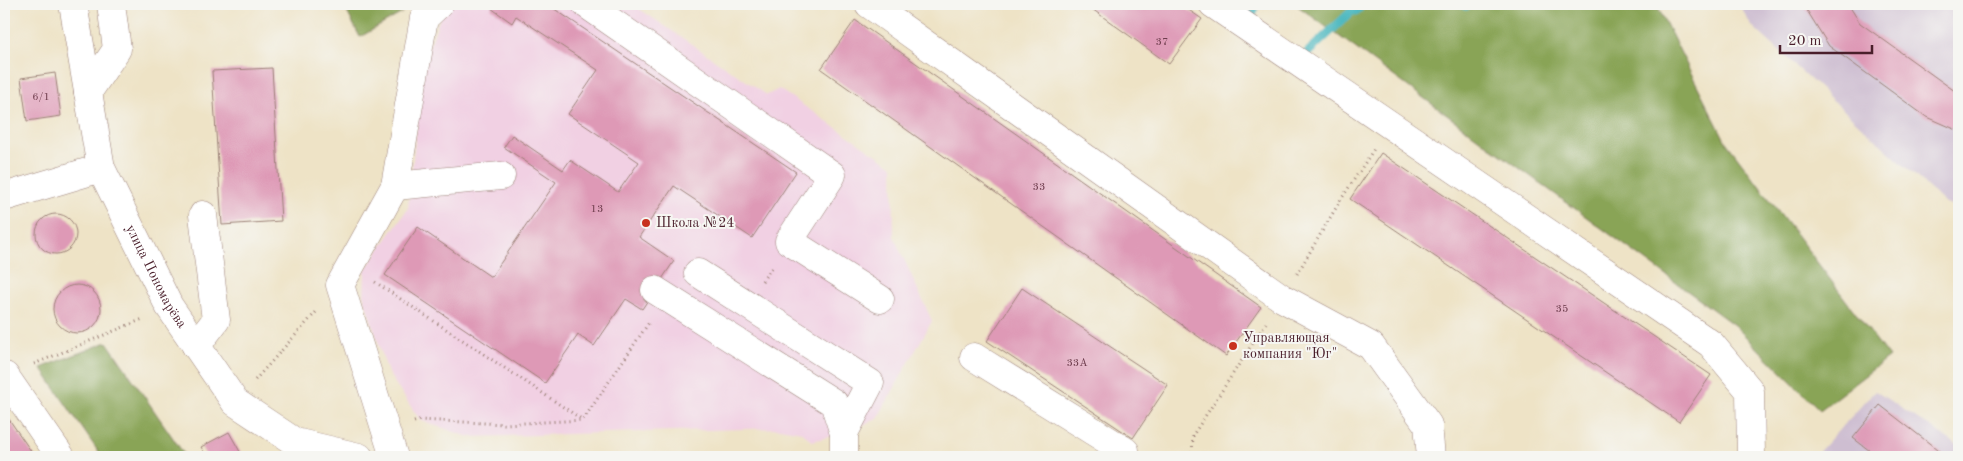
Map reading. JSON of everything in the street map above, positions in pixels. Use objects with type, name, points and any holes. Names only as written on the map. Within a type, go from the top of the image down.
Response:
[{"type":"street","name":"улица Пономарёва","points":[[73,4],[101,168],[169,306],[235,402],[293,450],[360,457]]},
{"type":"street","points":[[88,92],[117,49],[111,4]]},
{"type":"street","points":[[394,457],[340,285],[395,186],[424,18],[439,4]]},
{"type":"street","points":[[586,4],[832,176],[789,241],[880,299]]},
{"type":"street","points":[[869,4],[1371,346],[1428,425],[1431,457]]},
{"type":"street","points":[[1213,4],[1711,344],[1750,391],[1751,457]]},
{"type":"street","points":[[4,197],[101,168]]},
{"type":"street","points":[[395,186],[501,176]]},
{"type":"street","points":[[196,346],[216,320],[203,215]]},
{"type":"street","points":[[698,274],[870,383],[844,445]]},
{"type":"street","points":[[660,293],[834,403],[844,445]]},
{"type":"street","points":[[974,357],[1125,451],[1124,457]]},
{"type":"street","points":[[5,377],[61,457]]},
{"type":"path","points":[[1192,457],[1193,435],[1288,289],[1340,201],[1390,126]]},
{"type":"path","points":[[747,305],[789,241]]},
{"type":"path","points":[[371,280],[583,420]]},
{"type":"path","points":[[235,402],[340,285]]},
{"type":"path","points":[[583,420],[660,293]]},
{"type":"path","points":[[5,377],[149,316]]},
{"type":"path","points":[[386,431],[420,420],[506,424],[583,420]]},
{"type":"shaded area","name":"Школа №24","points":[[453,4],[632,4],[767,95],[779,89],[893,166],[894,237],[932,321],[877,419],[844,433],[812,441],[802,432],[780,428],[469,437],[420,420],[388,373],[364,298],[365,270],[408,208],[423,64],[441,15]]},
{"type":"shaded area","points":[[1739,4],[1959,4],[1959,209],[1946,204],[1751,25]]},
{"type":"shaded area","points":[[1875,391],[1959,446],[1959,457],[1814,457]]},
{"type":"green space","points":[[343,4],[402,4],[402,13],[360,37]]},
{"type":"green space","points":[[1295,4],[1656,4],[1726,142],[1889,357],[1820,410],[1734,325]]},
{"type":"green space","points":[[107,342],[186,457],[102,457],[41,368]]},
{"type":"building","points":[[494,4],[547,4],[796,172],[752,238],[674,186],[639,237],[674,261],[642,309],[626,299],[594,346],[578,335],[545,383],[385,275],[418,227],[491,277],[556,182],[504,147],[512,135],[563,170],[570,160],[618,192],[639,162],[568,114],[598,70],[516,16],[512,23],[491,8]]},
{"type":"building","points":[[1085,4],[1180,4],[1202,19],[1169,64]]},
{"type":"building","points":[[1803,4],[1848,4],[1860,23],[1959,94],[1959,131],[1925,116],[1829,46]]},
{"type":"building","points":[[855,20],[1261,307],[1226,356],[821,69]]},
{"type":"building","points":[[272,68],[281,221],[222,225],[212,71]]},
{"type":"building","points":[[55,73],[61,116],[27,121],[21,78]]},
{"type":"building","points":[[1381,153],[1711,375],[1679,422],[1350,199]]},
{"type":"building","points":[[56,214],[70,220],[76,234],[70,248],[56,254],[42,248],[36,234],[42,220]]},
{"type":"building","points":[[77,285],[86,287],[94,292],[99,300],[101,309],[99,318],[94,326],[86,331],[77,333],[68,331],[60,326],[55,318],[53,309],[55,300],[60,292],[68,287]]},
{"type":"building","points":[[1022,288],[1168,385],[1133,438],[987,341]]},
{"type":"building","points":[[1880,405],[1947,457],[1878,457],[1853,438]]},
{"type":"building","points":[[4,412],[35,457],[4,457]]},
{"type":"building","points":[[229,432],[243,457],[207,457],[201,447]]},
{"type":"waterway","points":[[1250,23],[1255,4]]},
{"type":"waterway","points":[[1304,56],[1352,11],[1357,11],[1359,4]]},
{"type":"waterway","points":[[1462,4],[1466,6],[1468,4]]},
{"type":"place","name":"Школа №24","points":[[646,223]]},
{"type":"place","name":"Управляющая компания \"Юг\"","points":[[1233,346]]}]
